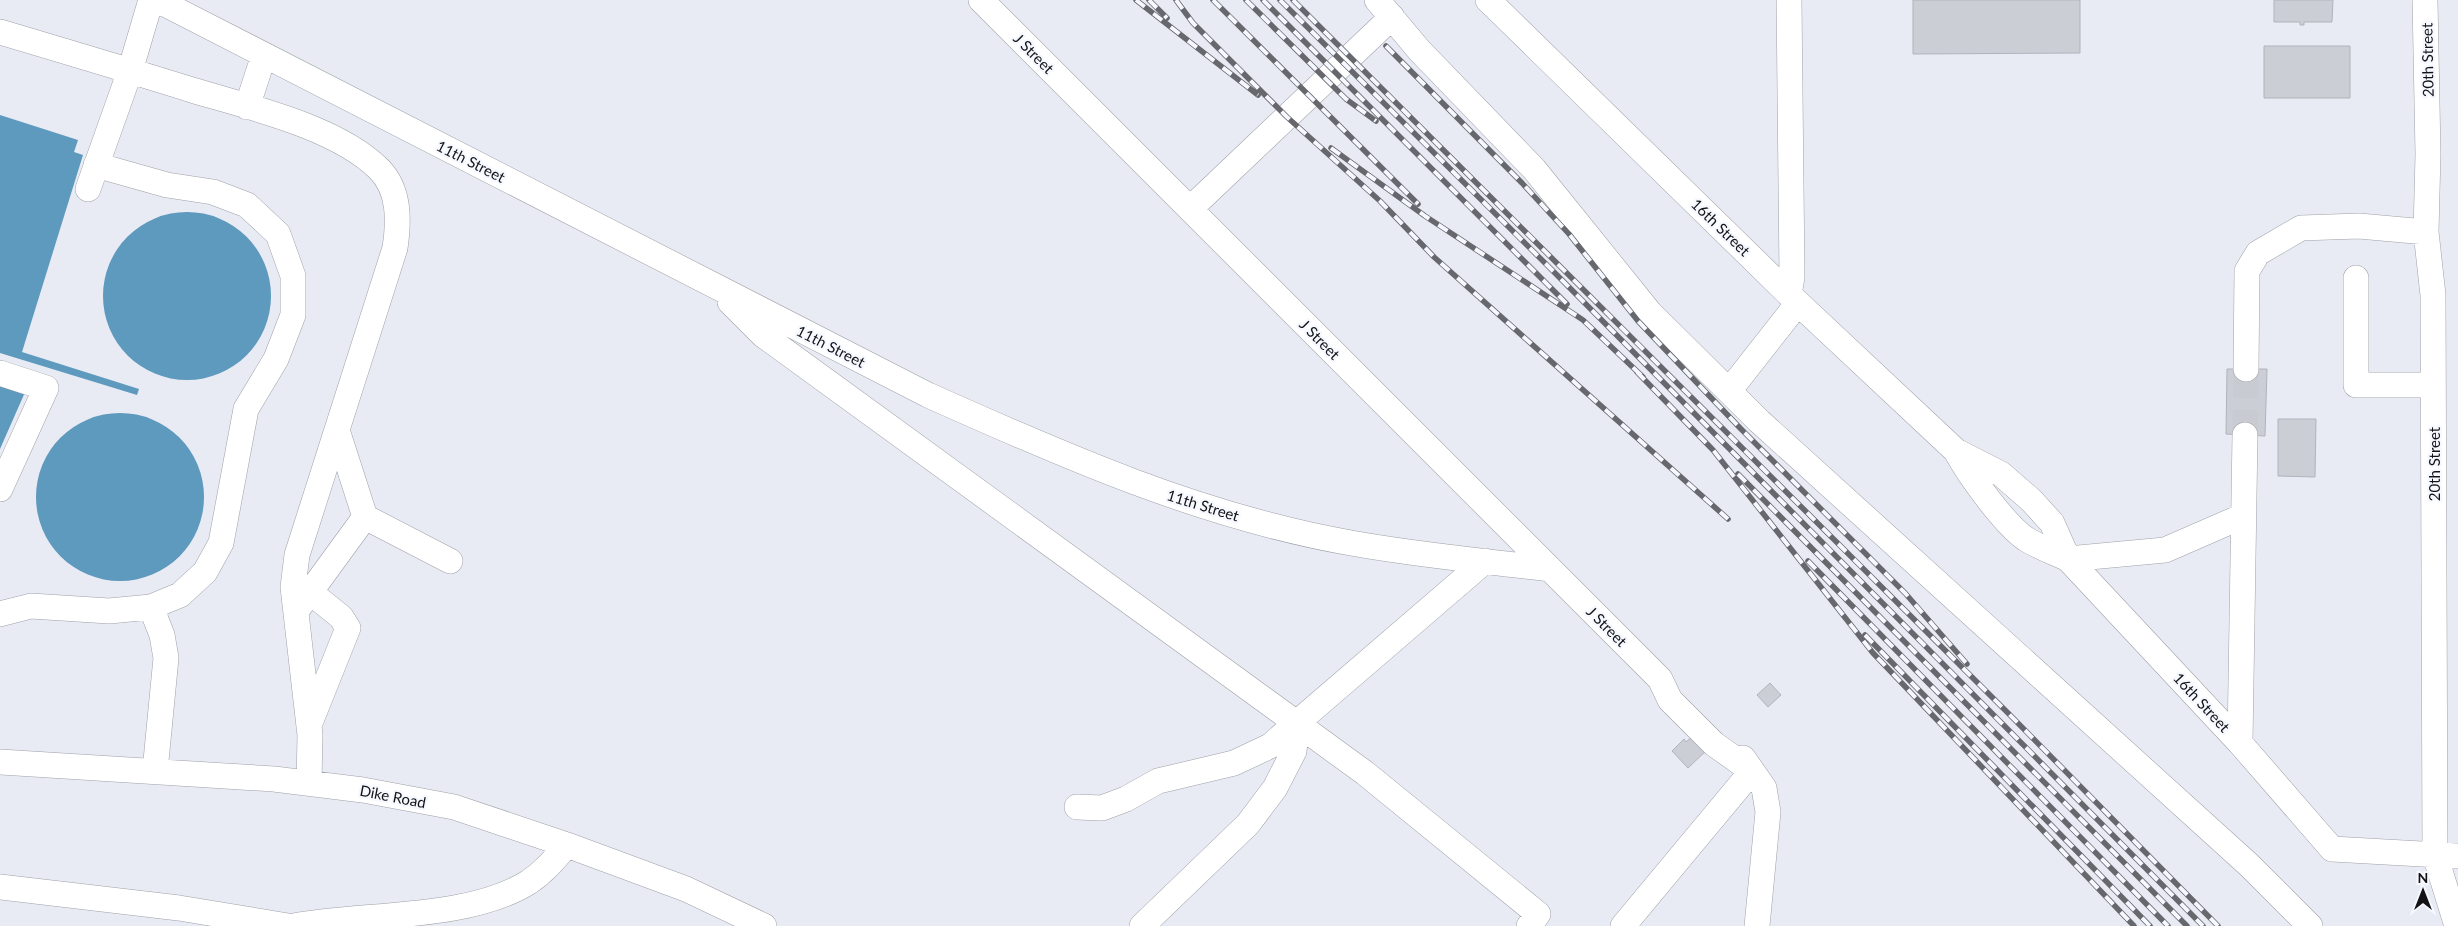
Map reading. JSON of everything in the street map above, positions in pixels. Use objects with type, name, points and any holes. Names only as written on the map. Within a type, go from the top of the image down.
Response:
[{"type":"lane","points":[[88,189],[130,71],[151,0]]},
{"type":"lane","name":"11th Street","points":[[157,0],[928,395],[1039,445],[1157,491],[1255,520],[1350,543],[1550,569]]},
{"type":"lane","name":"J Street","points":[[981,0],[1660,678],[1670,700],[1714,744],[1752,771],[1764,788],[1768,812],[1757,926]]},
{"type":"lane","name":"16th Street","points":[[1488,0],[1794,298],[1956,451],[1968,473],[2026,539],[2068,559],[2240,742],[2332,850],[2447,855]]},
{"type":"lane","points":[[1729,392],[1794,298],[1789,0]]},
{"type":"lane","name":"20th Street","points":[[2425,0],[2428,154],[2426,232],[2433,295],[2433,385],[2447,855],[2457,926]]},
{"type":"lane","points":[[1190,209],[1384,9],[1419,50],[1534,169],[1650,314],[1729,392],[2249,865],[2310,926]]},
{"type":"lane","points":[[0,32],[247,107],[315,130],[350,148],[380,170],[395,196],[399,223],[395,248],[297,555],[293,587],[303,602],[309,725],[309,783]]},
{"type":"lane","points":[[247,107],[264,55]]},
{"type":"lane","points":[[0,614],[31,606],[110,611],[152,607],[180,594],[205,572],[221,543],[246,409],[276,359],[293,315],[293,276],[278,234],[247,205],[213,192],[167,185],[96,165]]},
{"type":"lane","points":[[2246,369],[2248,271],[2258,253],[2301,228],[2359,226],[2426,232]]},
{"type":"lane","points":[[2356,278],[2356,385],[2433,385]]},
{"type":"lane","points":[[715,287],[763,336],[1365,773],[1538,914],[1529,926]]},
{"type":"lane","points":[[0,373],[46,388],[0,489]]},
{"type":"lane","points":[[337,430],[365,517],[450,561]]},
{"type":"lane","points":[[2240,742],[2245,435]]},
{"type":"lane","points":[[2068,559],[2165,550],[2243,516]]},
{"type":"lane","points":[[303,602],[365,517]]},
{"type":"lane","points":[[1077,807],[1102,808],[1126,799],[1158,781],[1234,762],[1270,746],[1484,561]]},
{"type":"lane","points":[[303,602],[341,617],[348,628],[309,725]]},
{"type":"lane","points":[[152,607],[162,635],[166,658],[155,771]]},
{"type":"lane","points":[[1142,926],[1248,824],[1276,788],[1294,752],[1297,723]]},
{"type":"lane","name":"Dike Road","points":[[0,762],[155,771],[309,783],[363,790],[454,808],[567,845],[686,889],[764,926]]},
{"type":"lane","points":[[1623,926],[1752,771]]},
{"type":"lane","points":[[294,926],[324,920],[427,911],[497,896],[528,882],[550,866],[567,845]]},
{"type":"lane","points":[[0,887],[179,908],[288,926]]},
{"type":"water","points":[[0,115],[78,140],[74,152],[83,155],[22,352],[139,389],[137,395],[0,353]]},
{"type":"water","points":[[187,212],[211,216],[226,222],[240,231],[252,243],[261,257],[267,272],[271,296],[267,320],[261,335],[252,349],[240,361],[226,370],[211,376],[187,380],[163,376],[148,370],[134,361],[122,349],[113,335],[107,320],[103,296],[107,272],[113,257],[122,243],[134,231],[148,222],[163,216]]},
{"type":"water","points":[[0,382],[26,390],[0,449]]},
{"type":"water","points":[[120,413],[144,417],[159,423],[173,432],[185,444],[194,458],[200,473],[204,497],[200,521],[194,536],[185,550],[173,562],[159,571],[144,577],[120,581],[96,577],[81,571],[67,562],[55,550],[46,536],[40,521],[36,497],[40,473],[46,458],[55,444],[67,432],[81,423],[96,417]]},
{"type":"building","points":[[1913,0],[2080,0],[2080,53],[1913,54]]},
{"type":"building","points":[[2274,0],[2333,0],[2332,22],[2304,22],[2304,25],[2300,25],[2300,22],[2274,22]]},
{"type":"building","points":[[2264,46],[2350,46],[2350,98],[2264,98]]},
{"type":"building","points":[[2227,369],[2267,369],[2265,436],[2226,434]]},
{"type":"building","points":[[2278,419],[2316,419],[2315,477],[2278,476]]},
{"type":"building","points":[[1770,683],[1781,695],[1768,707],[1757,695]]},
{"type":"building","points":[[1694,735],[1708,749],[1688,768],[1672,751],[1684,739],[1686,742]]},
{"type":"tunnel","points":[[2245,435],[2246,369]]},
{"type":"railway","points":[[1136,0],[1258,95]]},
{"type":"railway","points":[[1149,0],[1167,18]]},
{"type":"railway","points":[[1176,0],[1193,23],[1287,117],[1380,201],[1434,257],[1728,519]]},
{"type":"railway","points":[[1213,0],[1418,204]]},
{"type":"railway","points":[[1246,0],[1346,99],[1376,121]]},
{"type":"railway","points":[[1263,0],[1567,304]]},
{"type":"railway","points":[[1280,0],[1551,269],[2203,926]]},
{"type":"railway","points":[[1293,0],[2009,714],[2218,926]]},
{"type":"railway","points":[[1386,46],[1522,183],[1569,234],[1638,321],[1740,428],[1905,593],[1967,664]]},
{"type":"railway","points":[[1331,148],[1425,216],[1583,320],[1643,377]]},
{"type":"railway","points":[[1637,372],[1713,450],[1873,653],[2134,926]]},
{"type":"railway","points":[[1738,474],[2187,926]]},
{"type":"railway","points":[[1808,561],[2168,926]]},
{"type":"railway","points":[[1865,635],[2150,926]]}]
